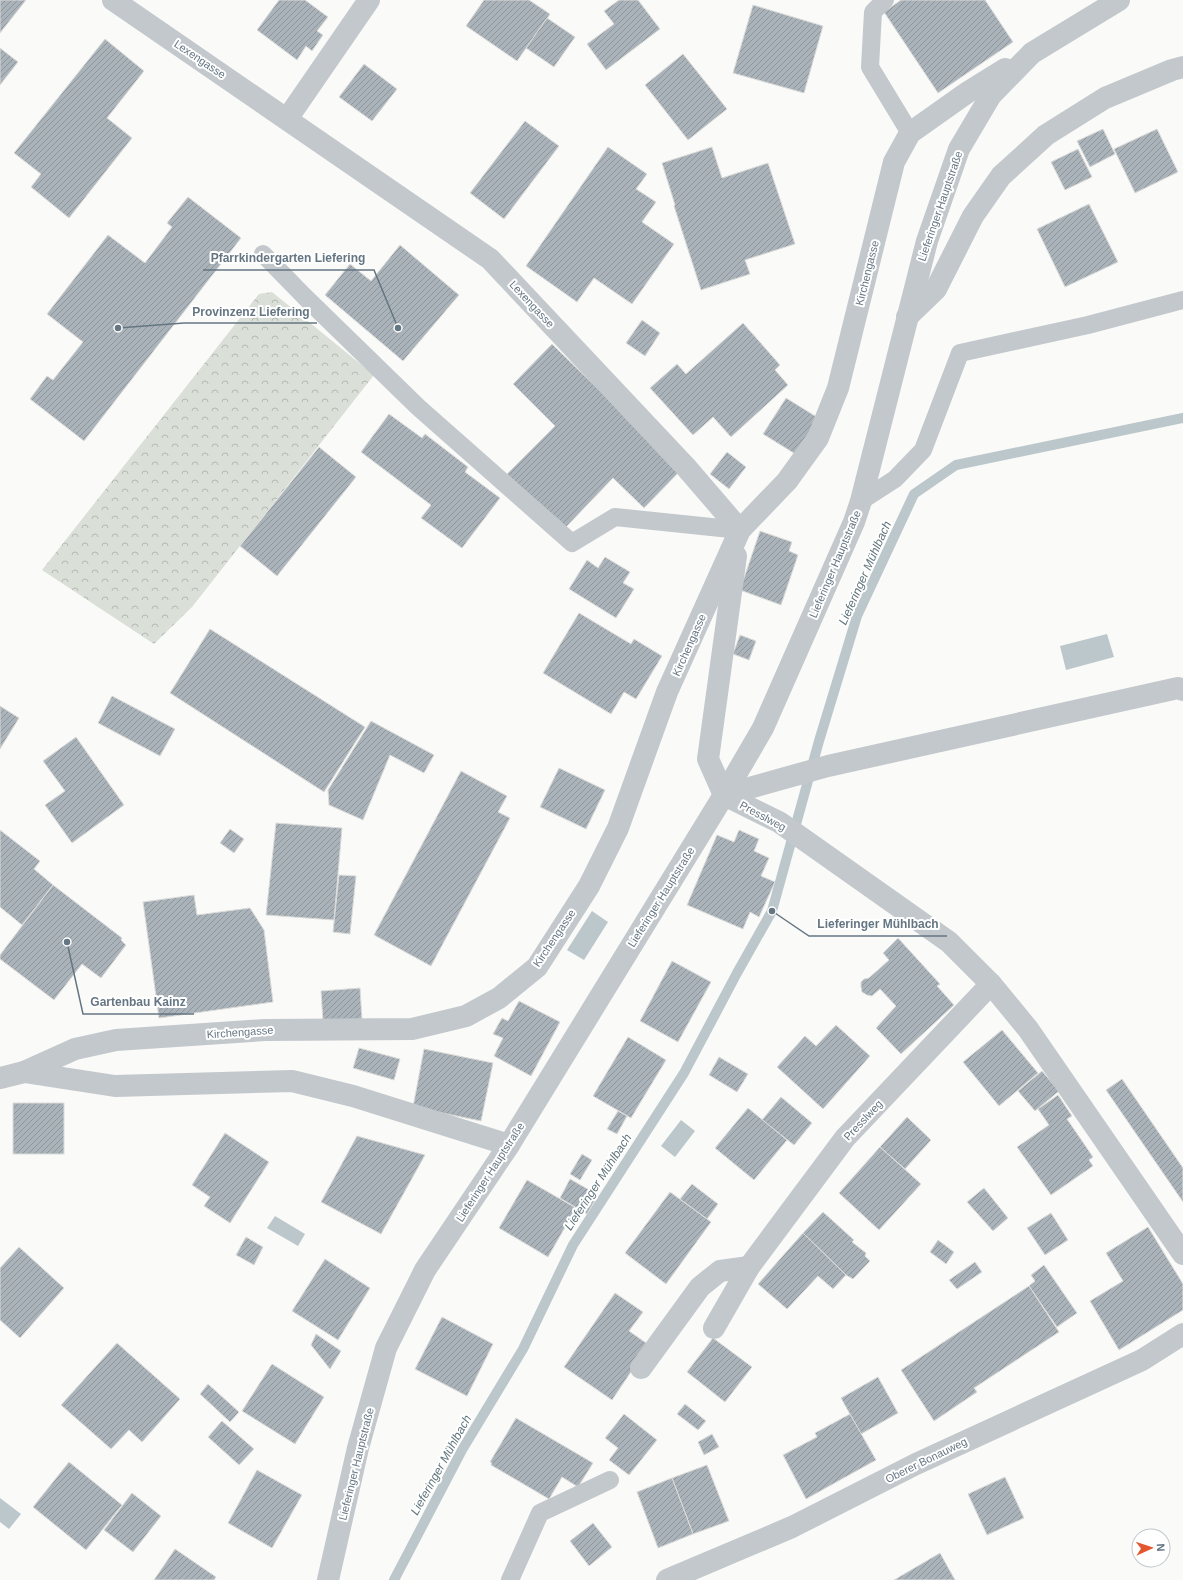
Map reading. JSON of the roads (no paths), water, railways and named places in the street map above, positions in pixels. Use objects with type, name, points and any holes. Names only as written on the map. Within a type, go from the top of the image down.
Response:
[{"type":"street","name":"Lexengasse","points":[[113,0],[490,259],[685,466],[740,530]]},
{"type":"street","points":[[287,119],[369,0]]},
{"type":"street","name":"Lieferinger Hauptstraße","points":[[328,1580],[358,1448],[386,1348],[425,1270],[509,1145],[724,795],[763,728],[854,522],[861,501],[927,241],[959,148],[991,95],[1032,53],[1117,0]]},
{"type":"street","name":"Kirchengasse","points":[[0,1078],[24,1072],[75,1049],[116,1040],[265,1030],[412,1029],[466,1016],[499,998],[537,967],[589,886],[618,828],[668,692],[740,530],[787,481],[818,438],[838,388],[894,162],[910,133],[968,92],[1032,53]]},
{"type":"street","points":[[907,317],[936,289],[973,216],[1001,176],[1040,140],[1105,98],[1172,70],[1183,67]]},
{"type":"street","points":[[740,530],[708,759],[724,795],[828,766],[1178,688],[1183,690]]},
{"type":"street","name":"Presslweg","points":[[724,795],[779,822],[949,942],[991,984],[1028,1029],[1183,1254]]},
{"type":"street","name":"Presslweg","points":[[714,1328],[749,1267],[845,1138],[991,984]]},
{"type":"street","name":"Kirchengasse","points":[[24,1072],[115,1086],[292,1081],[353,1096],[509,1145]]},
{"type":"street","points":[[641,1368],[700,1287],[720,1271],[749,1267]]},
{"type":"street","name":"Oberer Bonauweg","points":[[667,1580],[792,1527],[916,1464],[1142,1360],[1183,1334]]},
{"type":"lane","points":[[885,0],[873,12],[870,67],[910,133]]},
{"type":"lane","points":[[264,254],[310,302],[418,407],[572,543],[615,517],[740,530]]},
{"type":"lane","points":[[861,501],[895,479],[923,450],[960,353],[1088,325],[1183,300]]},
{"type":"lane","points":[[510,1580],[540,1513],[610,1480]]},
{"type":"waterway","name":"Lieferinger Mühlbach","points":[[394,1580],[462,1450],[523,1349],[573,1245],[684,1073],[772,911],[819,741],[857,616],[914,494],[956,465],[1183,418]]},
{"type":"place","name":"Provinzenz Liefering","points":[[118,328]]},
{"type":"place","name":"Pfarrkindergarten Liefering","points":[[398,328]]},
{"type":"place","name":"Lieferinger Mühlbach","points":[[772,911]]},
{"type":"place","name":"Gartenbau Kainz","points":[[67,942]]}]
